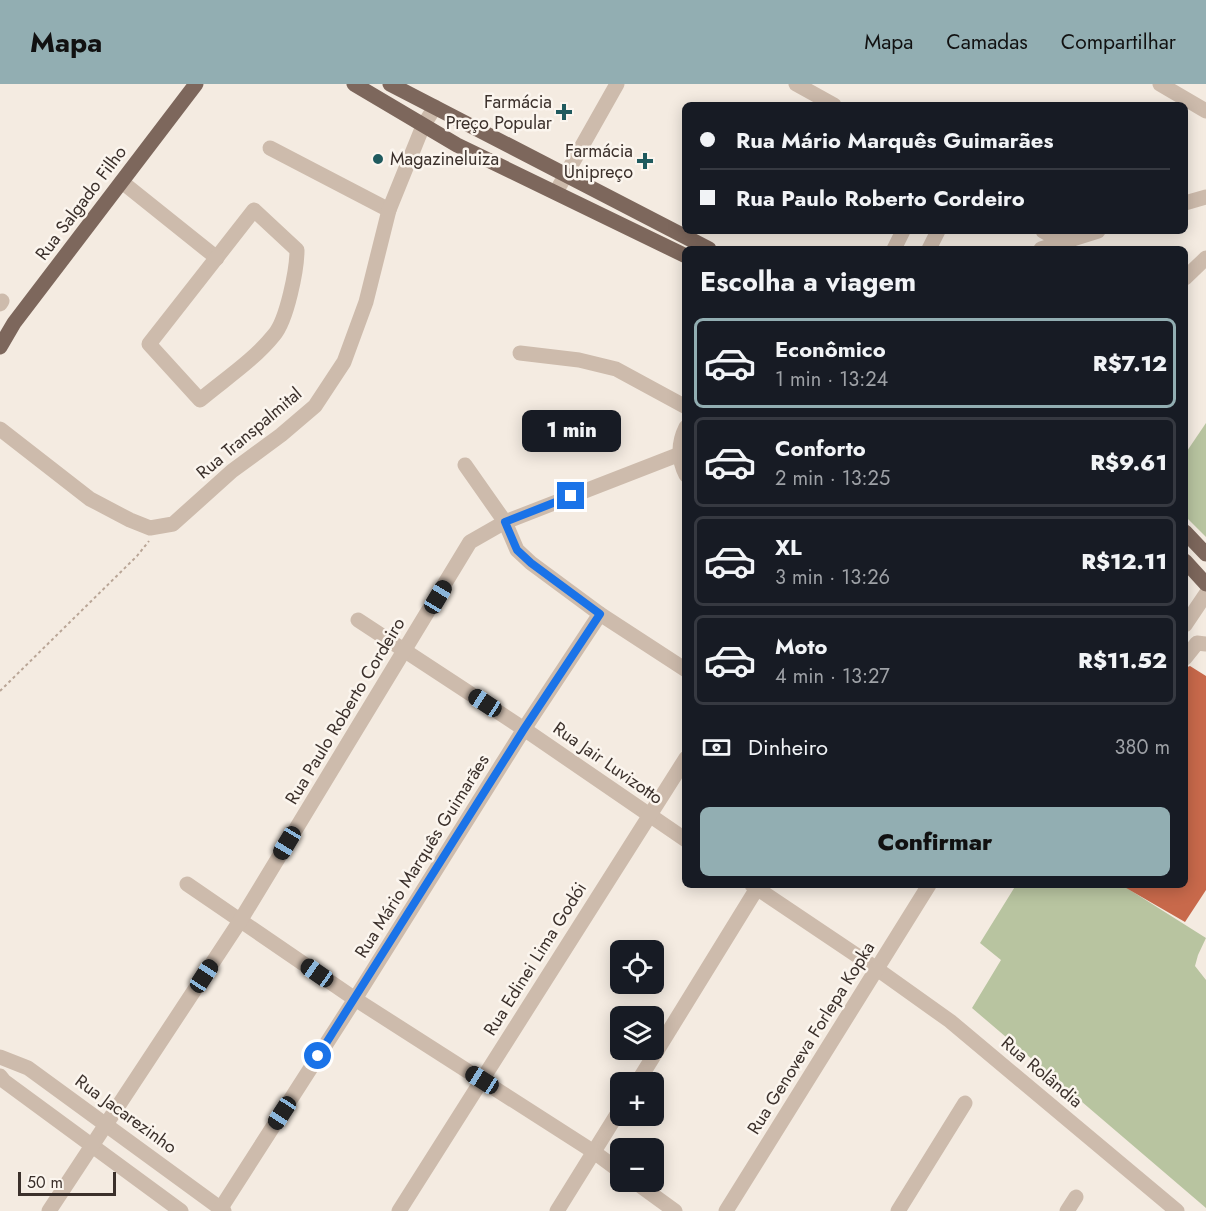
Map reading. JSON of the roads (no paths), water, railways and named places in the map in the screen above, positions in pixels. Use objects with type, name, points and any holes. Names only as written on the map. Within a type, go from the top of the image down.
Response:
[{"type":"main road","name":"Rua Salgado Filho","points":[[0,347],[14,323],[196,84]]},
{"type":"main road","points":[[354,84],[423,126],[682,254]]},
{"type":"main road","points":[[390,84],[703,246]]},
{"type":"main road","points":[[1188,535],[1206,554]]},
{"type":"main road","points":[[1188,564],[1206,584]]},
{"type":"street","points":[[556,192],[617,84]]},
{"type":"street","points":[[796,84],[829,102]]},
{"type":"street","points":[[1160,84],[1206,111]]},
{"type":"street","name":"Rua Transpalmital","points":[[0,429],[90,499],[150,528],[173,524],[232,471],[281,435],[315,406],[344,362],[366,302],[389,210],[423,126],[435,107]]},
{"type":"street","points":[[270,148],[389,210]]},
{"type":"street","points":[[122,182],[217,258]]},
{"type":"street","points":[[1188,202],[1206,197]]},
{"type":"street","points":[[254,210],[297,250],[297,266],[276,333],[256,354],[200,400],[149,344],[217,258],[254,210]]},
{"type":"street","points":[[1048,234],[1062,242]]},
{"type":"street","points":[[1050,246],[1088,234]]},
{"type":"street","points":[[1188,276],[1206,258]]},
{"type":"street","points":[[520,353],[579,360],[616,369],[682,404]]},
{"type":"street","points":[[682,438],[680,454],[682,461]]},
{"type":"street","name":"Rua Paulo Roberto Cordeiro","points":[[49,1211],[240,921],[406,651],[470,542],[505,522],[680,454]]},
{"type":"street","points":[[465,465],[505,522],[517,550],[600,614],[682,667]]},
{"type":"street","points":[[1188,621],[1206,594]]},
{"type":"street","name":"Rua Mário Marquês Guimarães","points":[[221,1210],[524,729],[600,614]]},
{"type":"street","name":"Rua Jair Luvizotto","points":[[358,620],[524,729],[682,837]]},
{"type":"street","points":[[1188,654],[1197,643],[1206,644]]},
{"type":"street","name":"Rua Edinei Lima Godói","points":[[399,1211],[682,764]]},
{"type":"street","points":[[188,884],[355,999],[610,1164]]},
{"type":"street","points":[[644,1072],[755,888]]},
{"type":"street","points":[[759,888],[878,969]]},
{"type":"street","name":"Rua Genoveva Forlepa Kopka","points":[[726,1211],[927,888]]},
{"type":"street","name":"Rua Rolândia","points":[[878,969],[950,1021],[1177,1211]]},
{"type":"street","name":"Rua Jacarezinho","points":[[0,1057],[28,1068],[221,1210]]},
{"type":"street","points":[[0,1076],[181,1211]]},
{"type":"street","points":[[898,1211],[965,1103]]},
{"type":"street","points":[[557,1211],[610,1126]]},
{"type":"street","points":[[649,1192],[675,1211]]},
{"type":"street","points":[[1067,1211],[1076,1197]]},
{"type":"place","name":"Farmácia Preço Popular","points":[[564,112]]},
{"type":"place","name":"Magazineluiza","points":[[378,159]]},
{"type":"place","name":"Farmácia Unipreço","points":[[645,161]]}]
